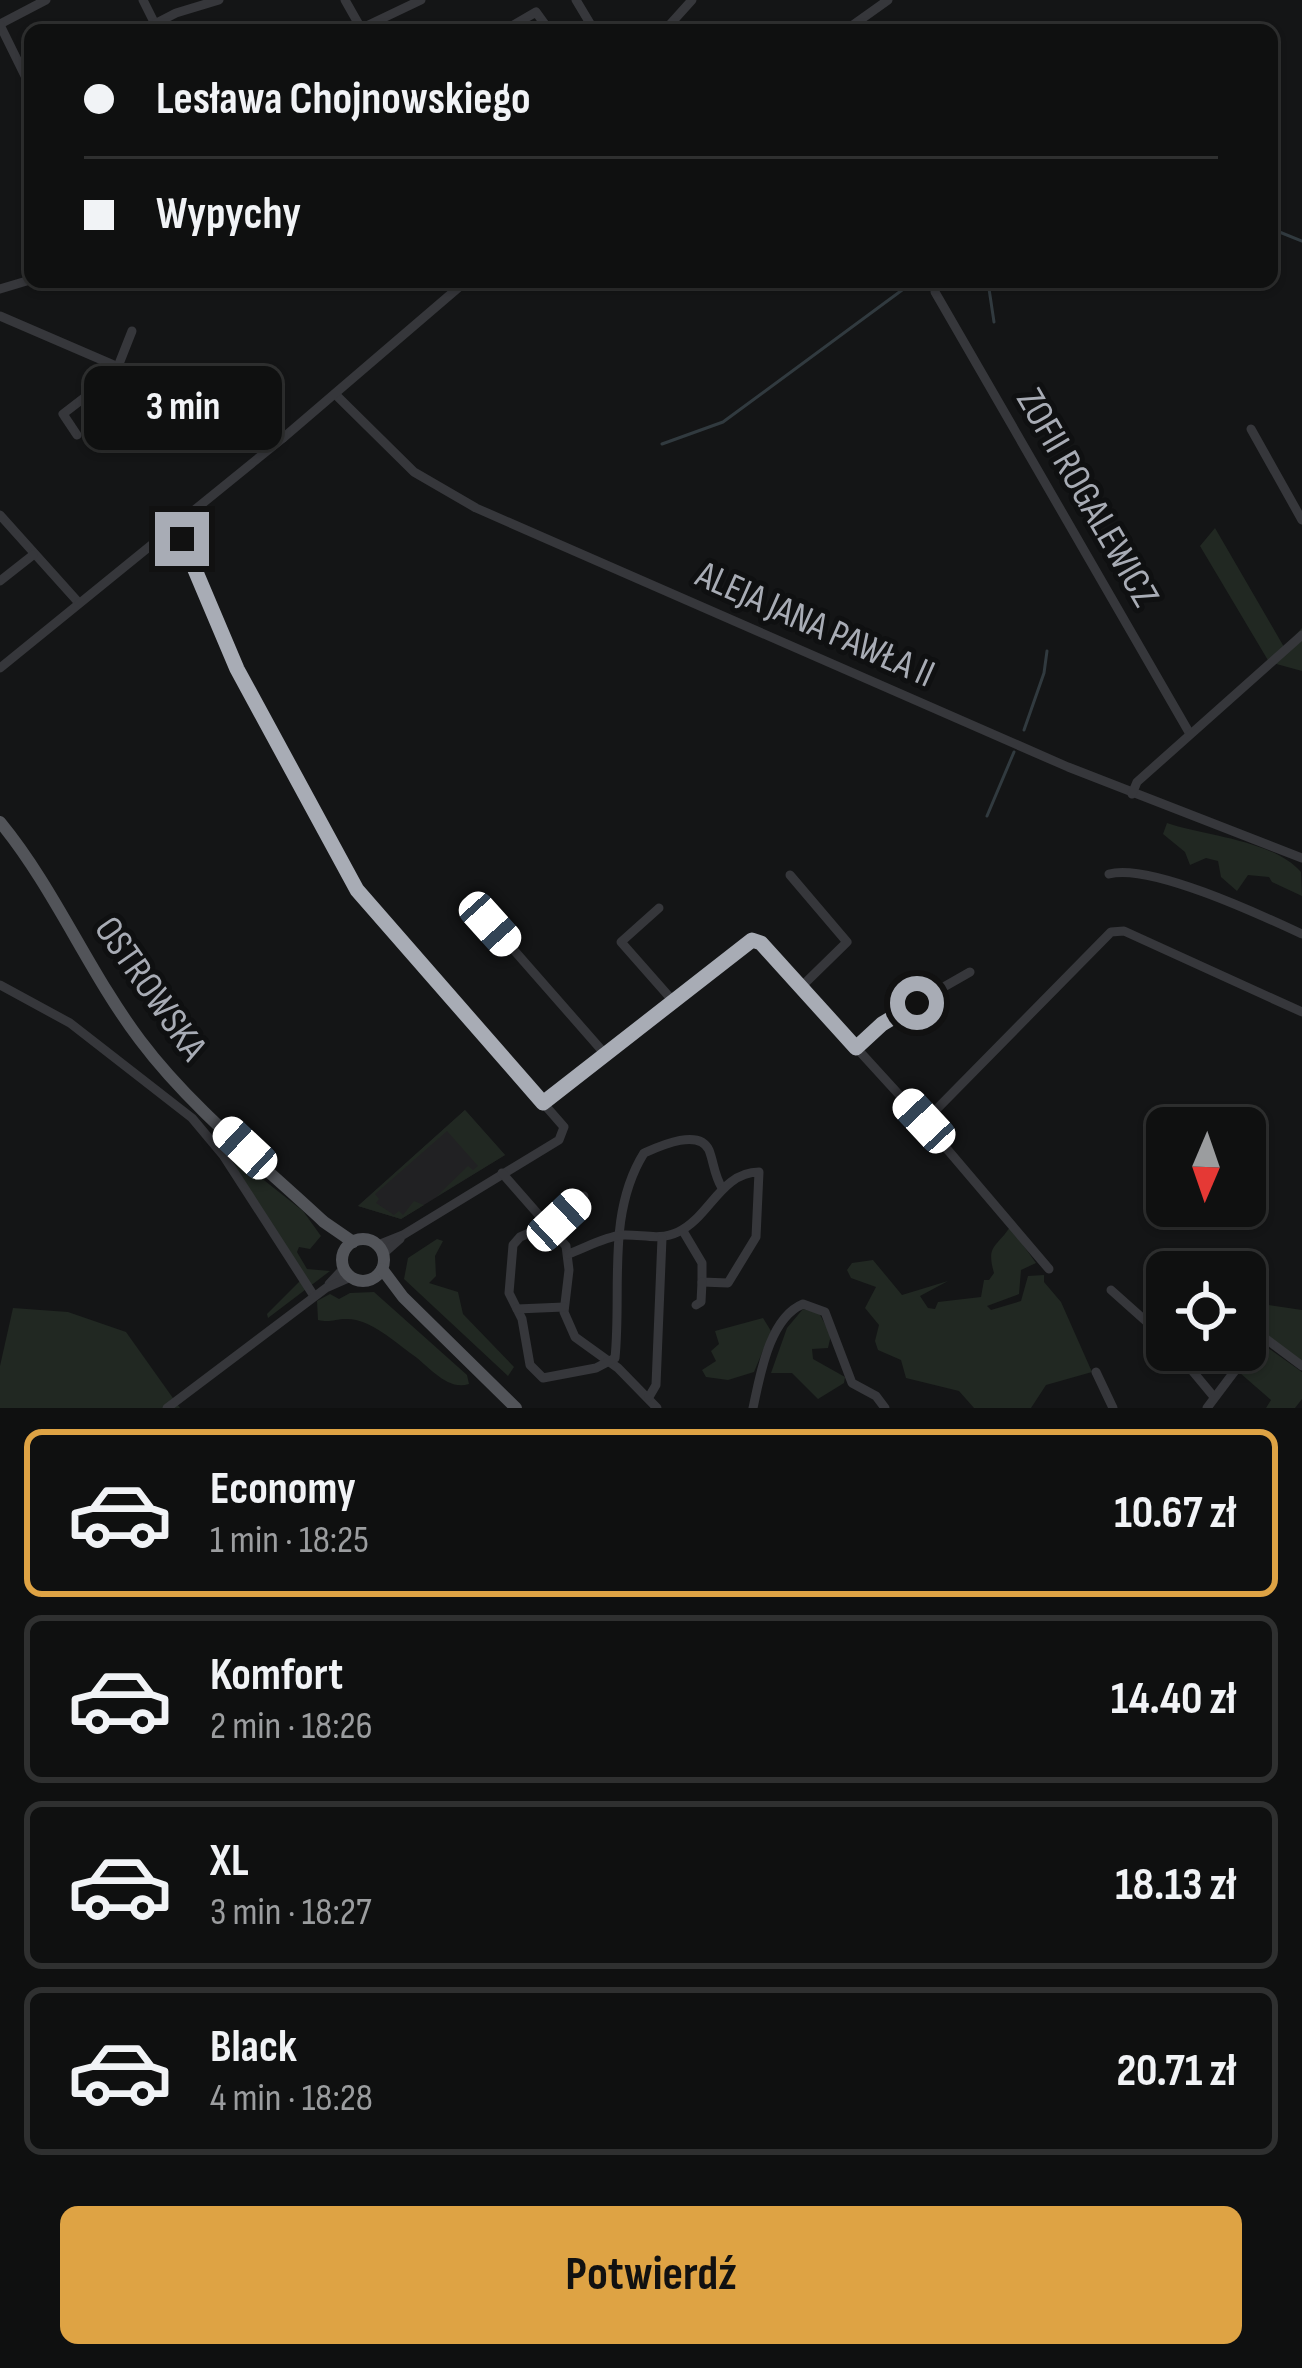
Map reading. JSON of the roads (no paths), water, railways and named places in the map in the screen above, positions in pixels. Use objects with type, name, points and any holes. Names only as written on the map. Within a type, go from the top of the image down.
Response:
[{"type":"main road","name":"OSTROWSKA","points":[[0,822],[34,868],[122,1016],[170,1076],[349,1246]]},
{"type":"main road","points":[[379,1262],[358,1280],[348,1272],[349,1246],[366,1239],[403,1297],[516,1408]]},
{"type":"street","points":[[24,74],[0,24],[46,0]]},
{"type":"street","points":[[155,24],[219,0]]},
{"type":"street","points":[[372,24],[422,0]]},
{"type":"street","points":[[670,24],[692,0]]},
{"type":"street","points":[[854,24],[888,0]]},
{"type":"street","points":[[515,24],[536,12],[545,24]]},
{"type":"street","points":[[0,668],[283,438],[458,288]]},
{"type":"street","name":"ZOFII ROGALEWICZ","points":[[935,292],[1190,734]]},
{"type":"street","points":[[0,316],[283,438]]},
{"type":"street","points":[[77,435],[63,415],[115,374],[132,331]]},
{"type":"street","name":"ALEJA JANA PAWŁA II","points":[[335,394],[414,472],[476,508],[1132,794],[1302,858]]},
{"type":"street","points":[[1251,429],[1302,520]]},
{"type":"street","points":[[0,515],[80,603]]},
{"type":"street","points":[[173,526],[237,669],[357,890],[564,1127],[559,1140],[403,1235],[379,1262]]},
{"type":"street","points":[[0,581],[33,555]]},
{"type":"street","points":[[1132,794],[1137,782],[1302,634]]},
{"type":"street","points":[[1109,874],[1136,872],[1237,905],[1302,934]]},
{"type":"street","points":[[790,875],[847,941],[800,988]]},
{"type":"street","points":[[659,908],[621,942],[673,1001]]},
{"type":"street","points":[[490,924],[605,1054]]},
{"type":"street","points":[[924,1121],[1111,932],[1124,931],[1302,1012]]},
{"type":"street","points":[[543,1103],[754,939],[924,1121],[1049,1269]]},
{"type":"street","points":[[856,1048],[893,1016],[970,971]]},
{"type":"street","points":[[0,986],[70,1023],[191,1118],[216,1144],[314,1297]]},
{"type":"street","points":[[157,1090],[170,1076]]},
{"type":"street","points":[[584,1196],[550,1225],[513,1245],[509,1293],[538,1376],[555,1378],[610,1363],[616,1354],[625,1192],[648,1151],[700,1140],[706,1144],[722,1188]]},
{"type":"street","points":[[568,1254],[620,1235],[662,1238],[682,1231],[722,1188],[757,1171],[761,1184],[754,1243],[728,1283],[702,1282]]},
{"type":"street","points":[[502,1173],[550,1225],[568,1254],[564,1307],[568,1326],[578,1341],[610,1363],[657,1408]]},
{"type":"street","points":[[682,1231],[702,1263],[701,1302],[696,1305]]},
{"type":"street","points":[[649,1397],[656,1385],[662,1238]]},
{"type":"street","points":[[167,1408],[348,1272]]},
{"type":"street","points":[[1111,1290],[1146,1321]]},
{"type":"street","points":[[753,1408],[770,1346],[794,1308],[803,1304],[825,1312],[852,1383],[876,1396],[885,1408]]},
{"type":"street","points":[[517,1309],[564,1307]]},
{"type":"street","points":[[1266,1339],[1302,1366]]},
{"type":"street","points":[[1192,1371],[1214,1397]]},
{"type":"street","points":[[1207,1408],[1234,1371]]},
{"type":"street","points":[[1096,1372],[1113,1408]]},
{"type":"waterway","points":[[1278,231],[1302,241]]},
{"type":"waterway","points":[[662,444],[723,422],[905,288]]},
{"type":"waterway","points":[[989,288],[994,322]]},
{"type":"waterway","points":[[1024,730],[1047,651]]},
{"type":"waterway","points":[[987,816],[1014,752]]}]
